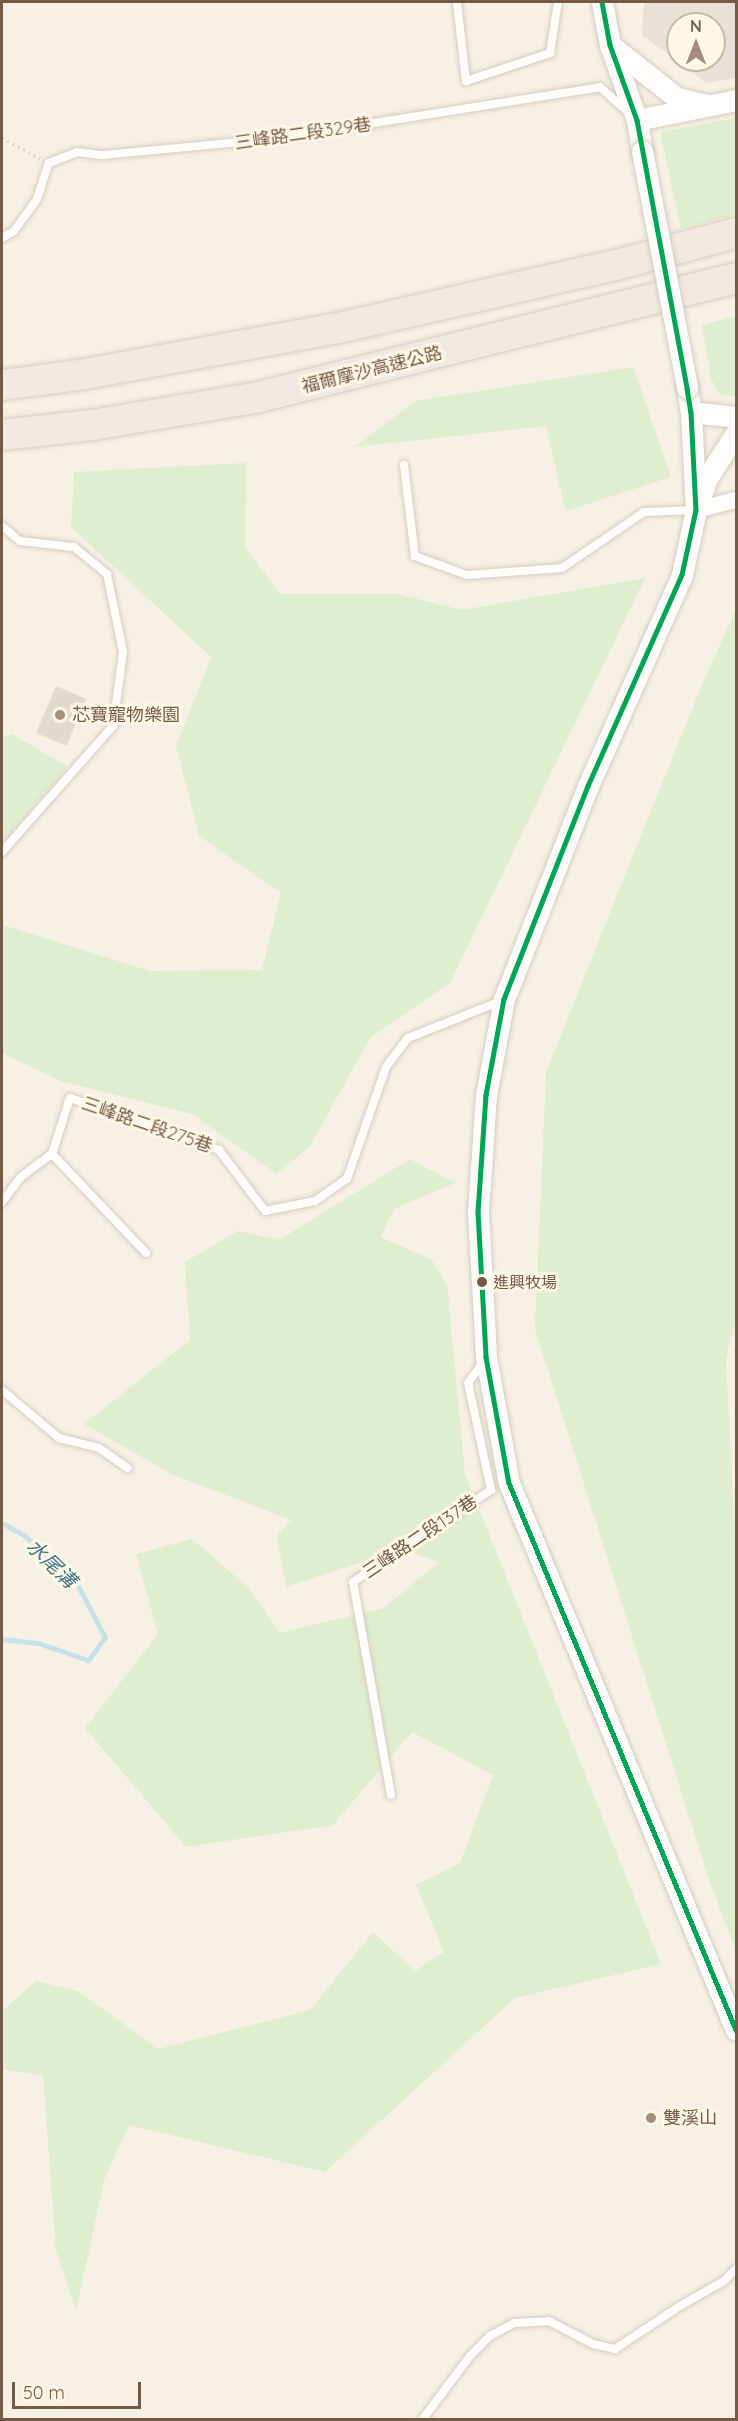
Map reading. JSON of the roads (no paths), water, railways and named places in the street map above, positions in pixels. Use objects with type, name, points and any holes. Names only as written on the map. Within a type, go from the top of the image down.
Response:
[{"type":"highway","points":[[2,385],[86,374],[338,328],[620,264],[736,232]]},
{"type":"highway","name":"福爾摩沙高速公路","points":[[2,435],[92,425],[260,397],[736,278]]},
{"type":"street","points":[[602,2],[610,45],[637,120],[687,388],[691,412],[696,510]]},
{"type":"street","points":[[610,45],[677,98],[707,105]]},
{"type":"street","points":[[637,120],[736,100]]},
{"type":"street","points":[[691,412],[736,417]]},
{"type":"street","points":[[736,433],[708,478],[696,510],[682,575],[588,786],[504,999],[486,1095],[478,1212],[486,1357],[509,1483],[736,2030]]},
{"type":"street","points":[[696,510],[736,500]]},
{"type":"lane","points":[[457,2],[466,81],[550,53],[558,2]]},
{"type":"lane","name":"三峰路二段329巷","points":[[2,238],[14,231],[37,199],[50,163],[77,152],[103,155],[171,150],[306,135],[600,87],[637,120]]},
{"type":"lane","points":[[404,465],[415,555],[467,575],[562,568],[644,512],[696,510]]},
{"type":"lane","points":[[2,526],[20,541],[74,548],[107,574],[123,652],[113,726],[2,852]]},
{"type":"lane","name":"三峰路二段275巷","points":[[52,1154],[70,1098],[219,1150],[265,1211],[315,1202],[347,1179],[386,1067],[408,1038],[504,999]]},
{"type":"lane","points":[[2,1202],[21,1178],[52,1154],[146,1253]]},
{"type":"lane","name":"三峰路二段137巷","points":[[391,1795],[353,1582],[491,1490],[468,1383],[486,1357]]},
{"type":"lane","points":[[2,1390],[58,1438],[99,1448],[128,1468]]},
{"type":"lane","points":[[422,2420],[470,2355],[490,2336],[514,2324],[549,2321],[592,2344],[615,2349],[680,2306],[724,2281],[736,2269]]},
{"type":"waterway","name":"水尾溝","points":[[2,1523],[24,1535],[77,1584],[105,1637],[88,1660],[38,1643],[2,1639]]},
{"type":"place","name":"芯寶寵物樂園","points":[[60,715]]},
{"type":"place","name":"進興牧場","points":[[482,1282]]},
{"type":"place","name":"雙溪山","points":[[651,2118]]}]
